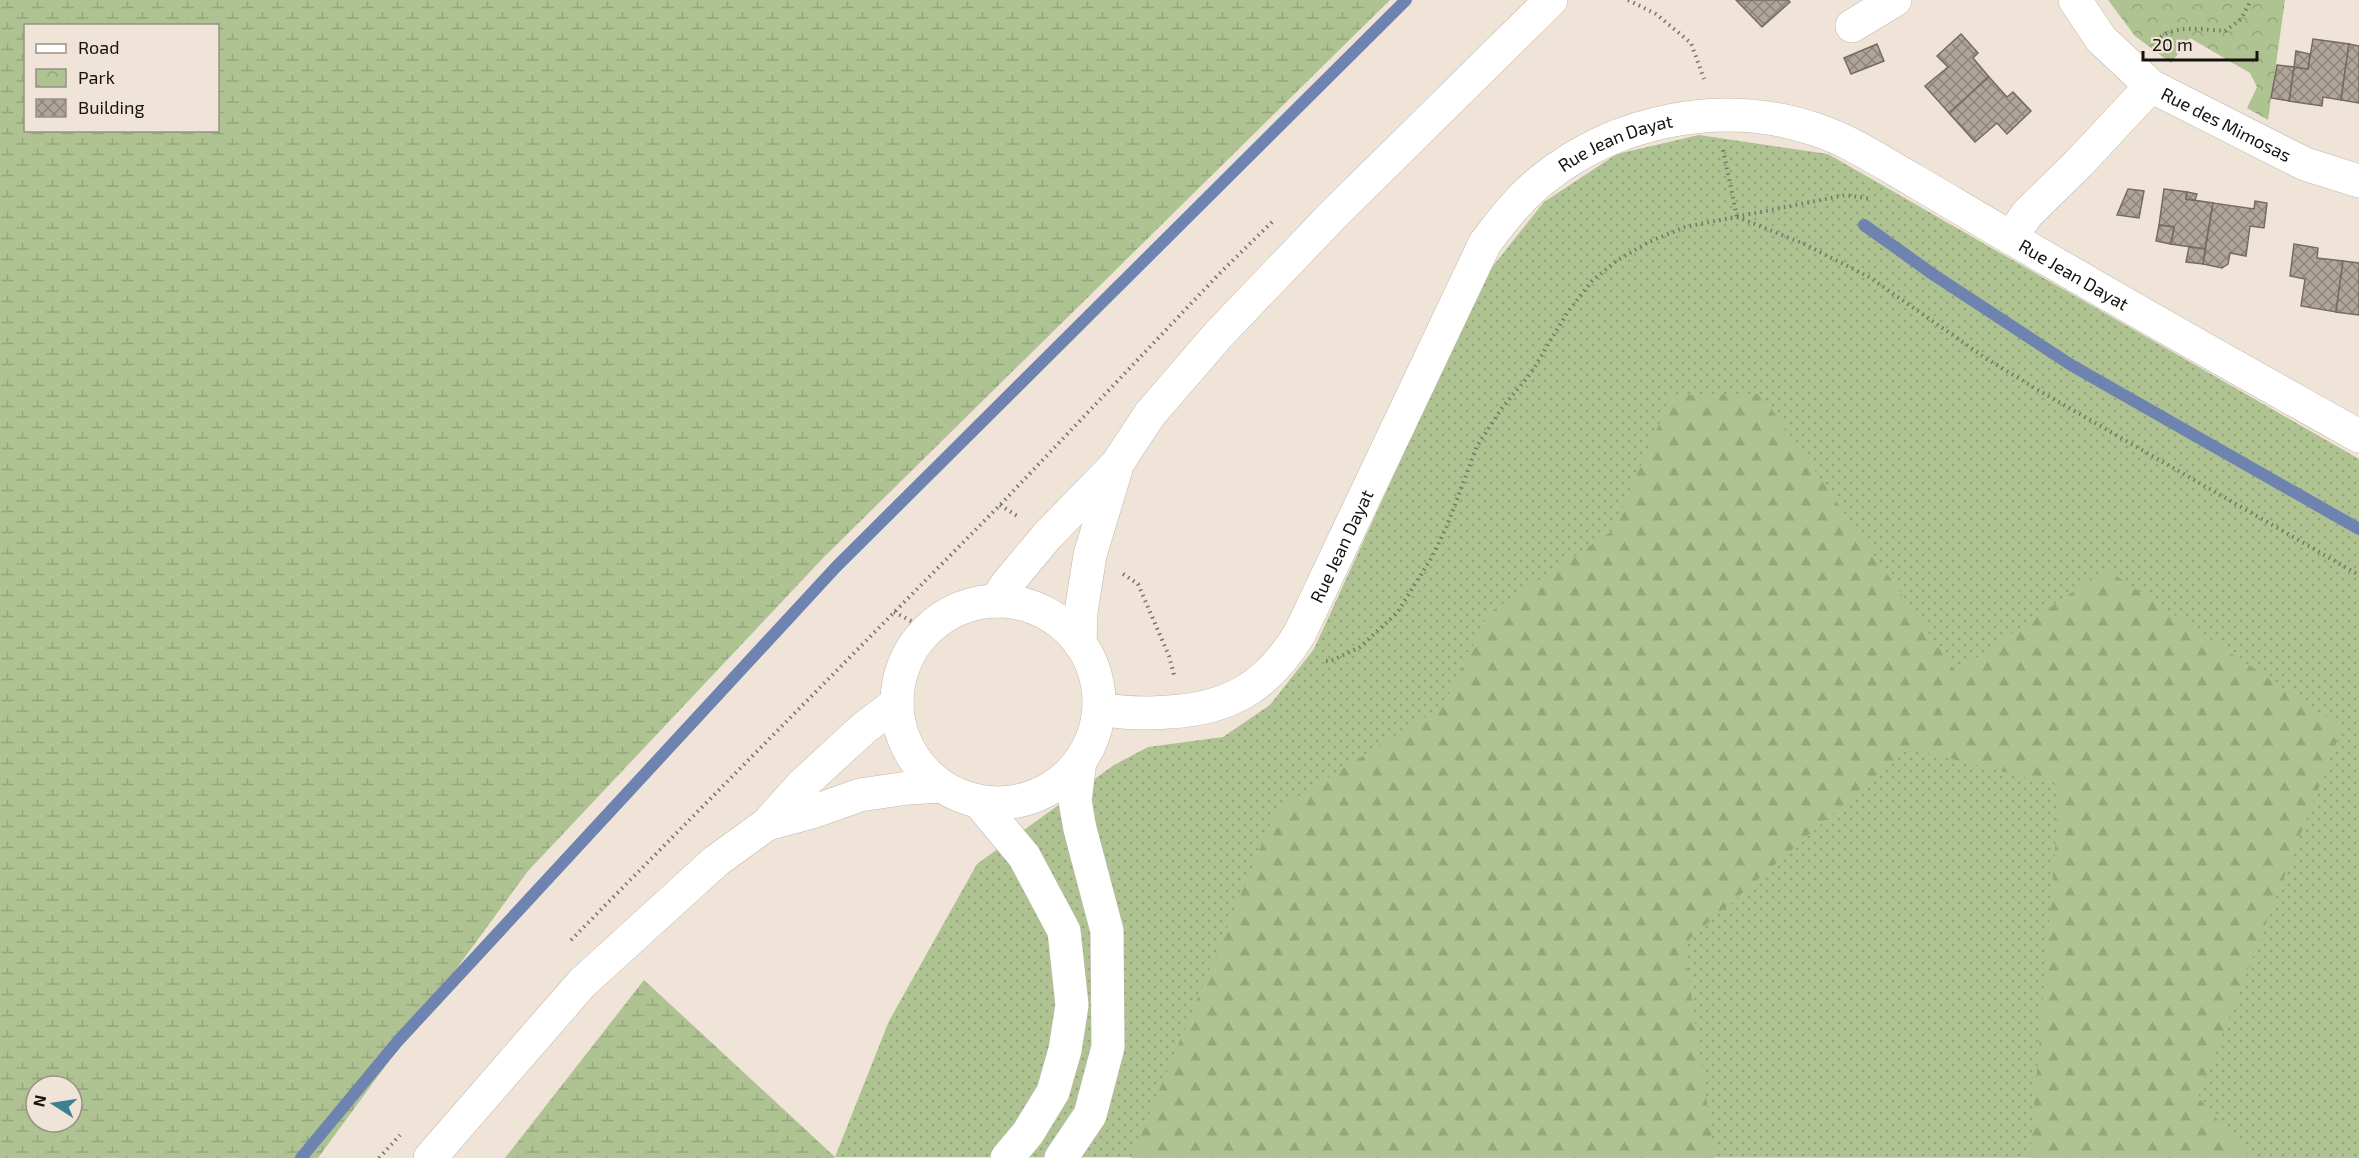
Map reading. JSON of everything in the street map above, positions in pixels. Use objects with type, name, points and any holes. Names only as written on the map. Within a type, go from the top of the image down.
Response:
[{"type":"main road","points":[[996,601],[1007,584],[1047,536],[1117,464],[1150,414],[1219,334],[1334,214],[1551,0]]},
{"type":"main road","points":[[1852,26],[1895,0]]},
{"type":"main road","points":[[2075,0],[2101,39],[2141,77]]},
{"type":"main road","name":"Rue des Mimosas","points":[[2011,238],[2027,214],[2079,163],[2141,77],[2305,164],[2359,181]]},
{"type":"main road","name":"Rue Jean Dayat","points":[[1099,709],[1148,713],[1185,711],[1218,705],[1242,695],[1267,676],[1286,656],[1300,633],[1485,243],[1512,209],[1541,180],[1594,145],[1649,124],[1698,116],[1762,117],[1818,130],[1850,144],[2359,436]]},
{"type":"main road","points":[[1080,644],[1081,612],[1090,555],[1117,464]]},
{"type":"main road","points":[[996,601],[1011,602],[1038,609],[1061,623],[1080,644],[1094,672],[1099,709],[1091,741],[1080,761],[1063,780],[1041,794],[1004,804],[978,801],[952,793],[920,767],[905,744],[900,730],[897,703],[899,680],[907,658],[928,630],[939,620],[959,609],[981,602],[996,601]]},
{"type":"main road","points":[[430,1158],[582,983],[716,861],[767,824],[802,785],[864,728],[897,703]]},
{"type":"main road","points":[[1061,1158],[1090,1115],[1108,1047],[1107,932],[1080,829],[1076,801],[1080,761]]},
{"type":"main road","points":[[767,824],[815,811],[860,795],[941,786]]},
{"type":"main road","points":[[978,801],[1024,856],[1064,931],[1072,1005],[1065,1050],[1053,1092],[1028,1133],[1007,1158]]},
{"type":"path","points":[[2141,77],[2159,37],[2184,28],[2225,31],[2241,19],[2251,0]]},
{"type":"path","points":[[1286,656],[1331,661],[1360,647],[1397,613],[1432,556],[1447,526],[1477,446],[1502,408],[1531,373],[1567,313],[1592,281],[1616,261],[1649,242],[1685,227],[1846,195],[1870,199],[1881,205]]},
{"type":"path","points":[[1737,217],[1802,243],[1869,277],[1987,359],[2359,575]]},
{"type":"path","points":[[568,943],[756,755],[1000,505]]},
{"type":"path","points":[[894,612],[928,630]]},
{"type":"path","points":[[379,1158],[403,1131]]},
{"type":"green space","points":[[0,0],[1390,0],[824,557],[528,871],[318,1158],[0,1158]]},
{"type":"green space","points":[[2108,0],[2285,0],[2268,120],[2247,108],[2257,87],[2250,73],[2190,38],[2171,63],[2135,36]]},
{"type":"green space","points":[[1699,135],[1828,154],[2359,459],[2359,1158],[835,1157],[889,1021],[977,864],[1114,765],[1148,747],[1223,737],[1270,705],[1314,649],[1485,276],[1544,202],[1617,154]]},
{"type":"green space","points":[[1761,394],[1956,672],[2106,569],[2342,728],[2198,1097],[2250,1158],[2030,1158],[2060,786],[1908,748],[1684,944],[1715,1158],[1131,1158],[1276,810],[1443,706],[1489,613],[1612,531],[1672,395]]},
{"type":"green space","points":[[644,980],[835,1157],[505,1158]]},
{"type":"building","points":[[1736,0],[1788,0],[1790,2],[1762,27]]},
{"type":"building","points":[[1961,34],[1978,53],[1973,58],[1989,77],[1949,113],[1925,86],[1948,67],[1937,56]]},
{"type":"building","points":[[2313,39],[2349,44],[2341,100],[2323,97],[2322,106],[2289,101],[2294,67],[2308,69]]},
{"type":"building","points":[[1877,44],[1884,61],[1851,74],[1844,58]]},
{"type":"building","points":[[2349,44],[2359,46],[2359,103],[2341,100]]},
{"type":"building","points":[[2296,51],[2310,54],[2308,69],[2294,67]]},
{"type":"building","points":[[2277,65],[2294,67],[2289,101],[2271,98]]},
{"type":"building","points":[[1989,77],[2007,97],[2013,92],[2031,111],[2007,134],[1997,123],[1975,142],[1949,113]]},
{"type":"building","points":[[2128,189],[2144,191],[2139,218],[2117,215]]},
{"type":"building","points":[[2164,189],[2187,192],[2186,199],[2213,203],[2205,249],[2171,244],[2174,227],[2159,225]]},
{"type":"building","points":[[2187,192],[2197,194],[2195,200],[2186,199]]},
{"type":"building","points":[[2255,201],[2267,203],[2264,228],[2250,226],[2246,256],[2230,253],[2228,264],[2222,268],[2203,264],[2213,203],[2254,209]]},
{"type":"building","points":[[2159,225],[2174,227],[2171,244],[2156,241]]},
{"type":"building","points":[[2294,244],[2318,248],[2317,258],[2343,261],[2336,312],[2301,306],[2305,279],[2290,276]]},
{"type":"building","points":[[2189,247],[2205,249],[2203,264],[2186,262]]},
{"type":"building","points":[[2343,261],[2359,263],[2359,315],[2336,312]]},
{"type":"waterway","points":[[301,1158],[398,1041],[836,567],[1406,0]]},
{"type":"waterway","points":[[1864,225],[1934,275],[2071,365],[2359,529]]}]
